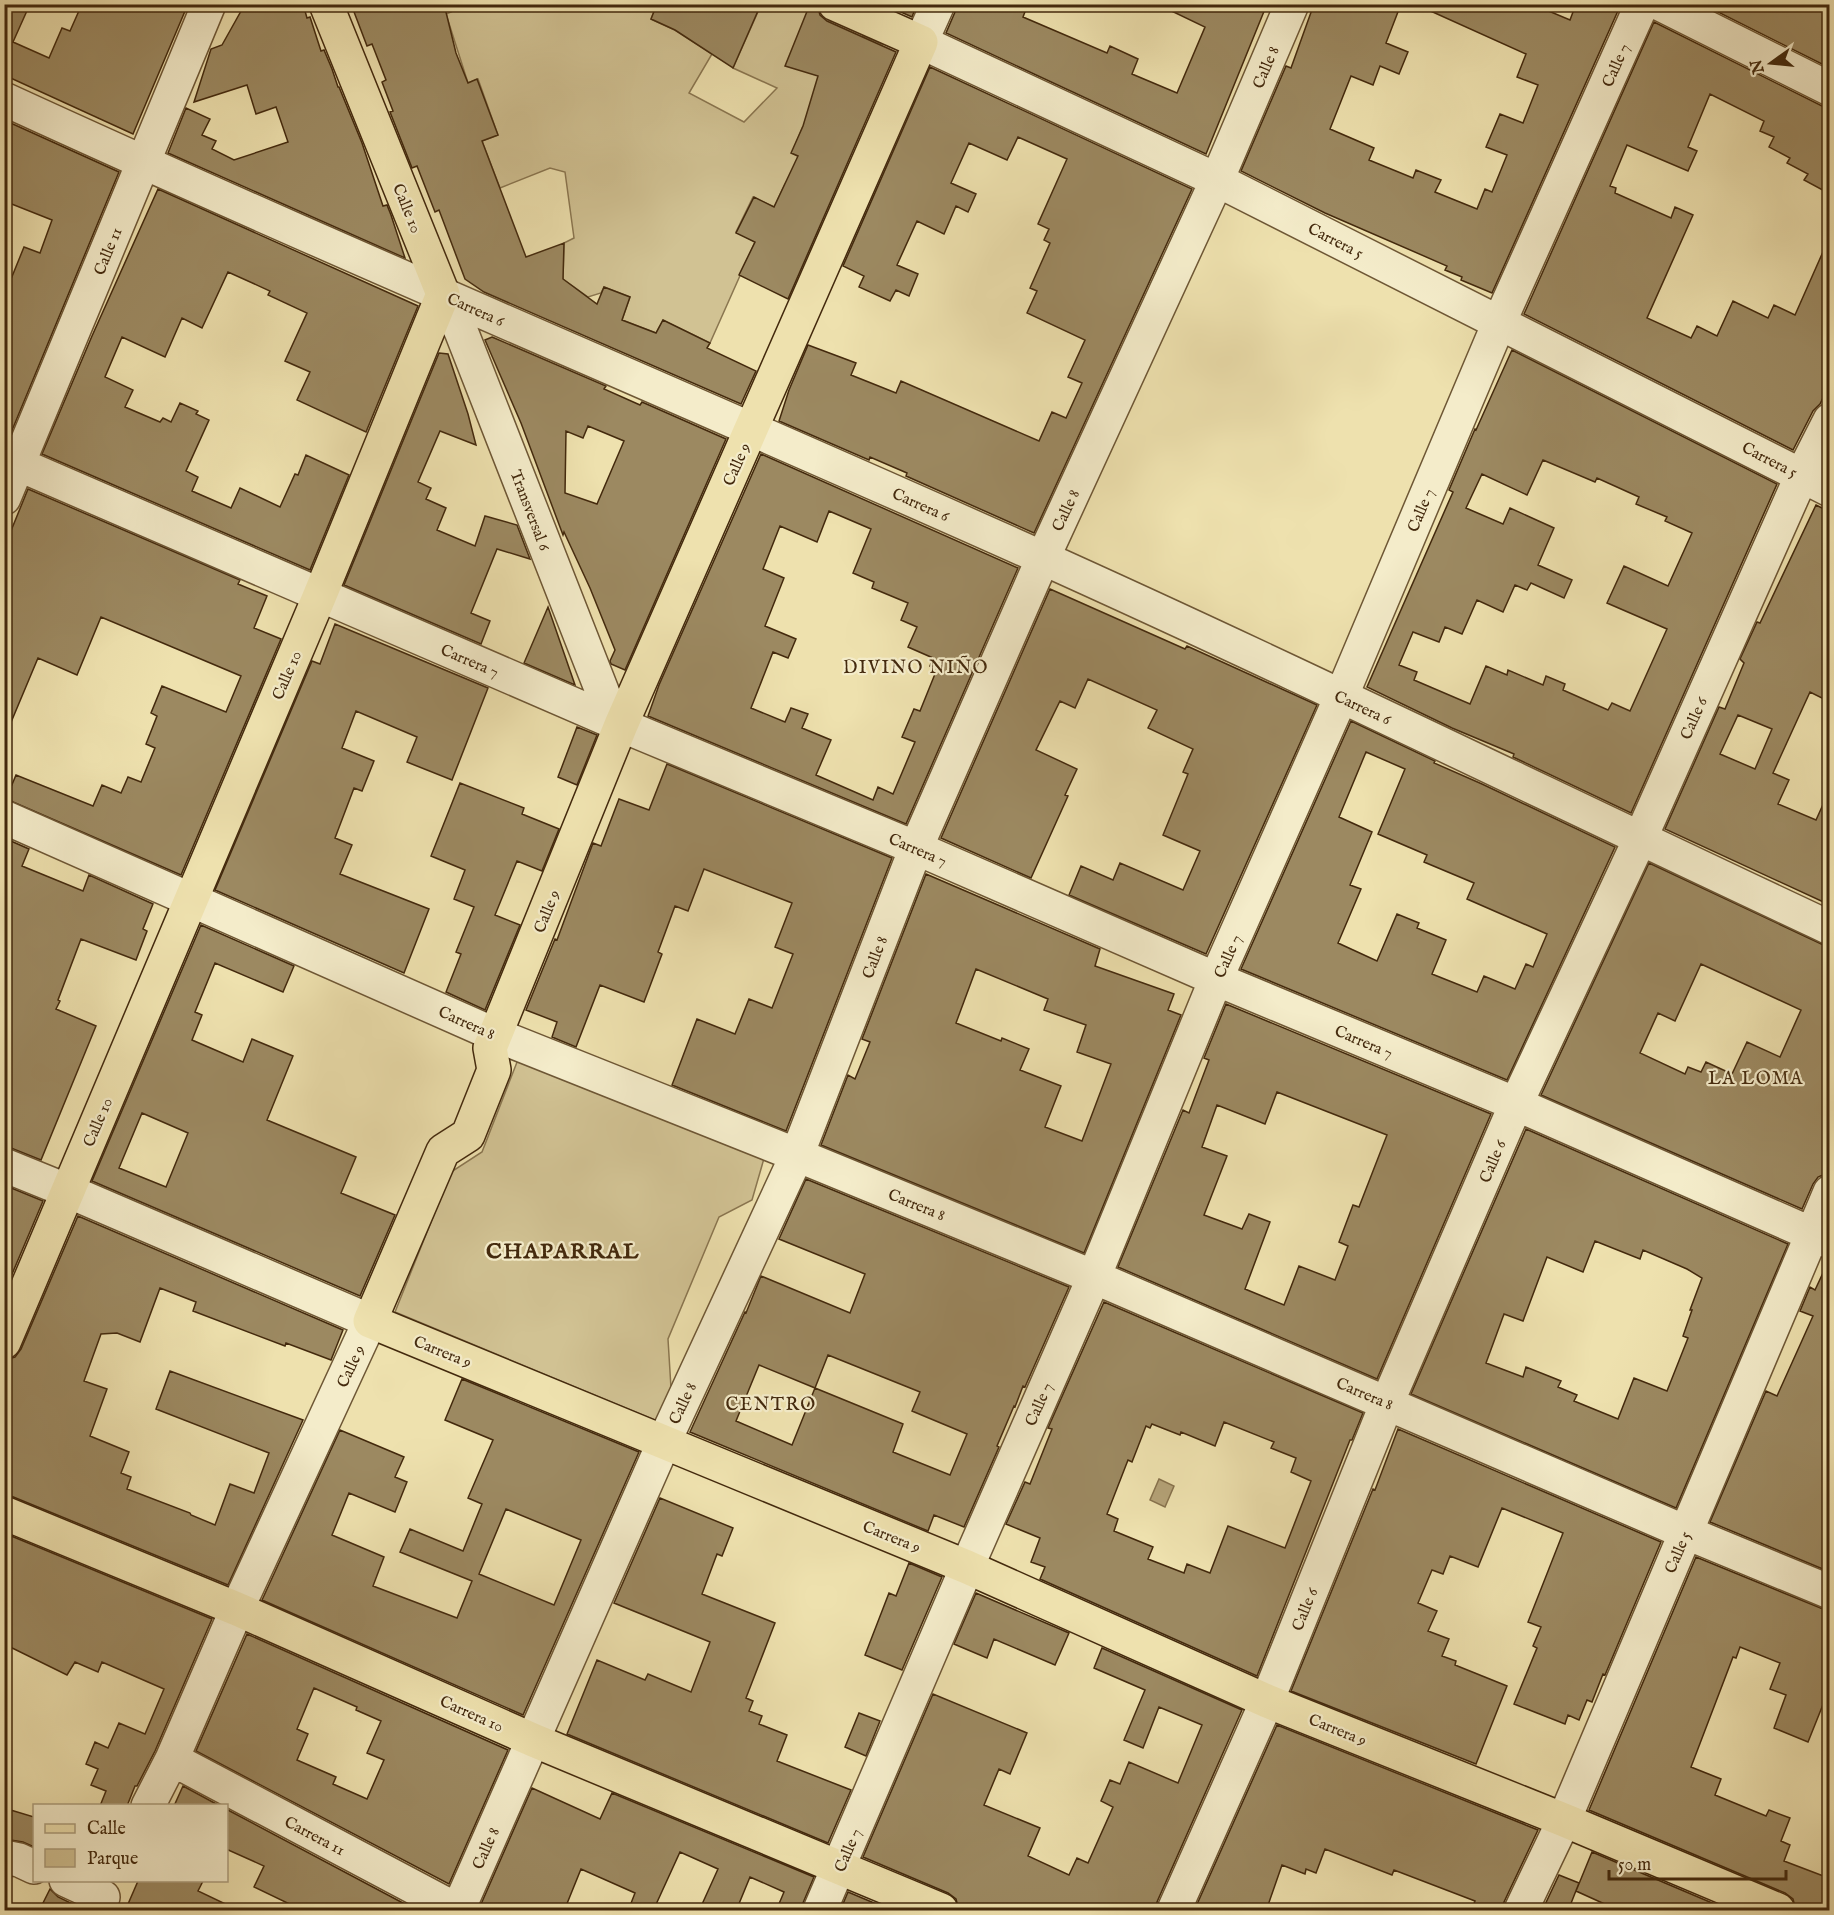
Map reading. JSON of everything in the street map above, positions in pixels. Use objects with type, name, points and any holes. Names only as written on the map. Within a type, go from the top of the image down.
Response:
[{"type":"main road","name":"Calle 10","points":[[4,1342],[320,595],[443,294],[326,4]]},
{"type":"main road","name":"Carrera 5","points":[[835,4],[921,42]]},
{"type":"main road","name":"Calle 9","points":[[370,1321],[443,1151],[468,1135],[494,1070],[490,1048],[621,725],[921,42]]},
{"type":"main road","name":"Carrera 9","points":[[370,1321],[967,1567],[1267,1701],[1564,1820],[1778,1911]]},
{"type":"main road","name":"Carrera 10","points":[[4,1513],[237,1609],[533,1740],[942,1911]]},
{"type":"street","name":"Calle 11","points":[[4,498],[12,461],[144,162],[209,4]]},
{"type":"street","name":"Calle 9","points":[[921,42],[938,4]]},
{"type":"street","name":"Calle 8","points":[[458,1911],[664,1442],[797,1155],[916,848],[1043,558],[1217,180],[1292,4]]},
{"type":"street","name":"Calle 7","points":[[820,1911],[1094,1277],[1216,979],[1341,697],[1499,323],[1642,4]]},
{"type":"street","points":[[1660,4],[1830,89]]},
{"type":"street","name":"Carrera 5","points":[[921,42],[1217,180],[1816,483]]},
{"type":"street","name":"Carrera 6","points":[[4,99],[1043,558],[1830,928]]},
{"type":"street","name":"Transversal 6","points":[[443,294],[461,331],[604,696],[621,725]]},
{"type":"street","name":"Calle 6","points":[[1174,1911],[1267,1701],[1387,1403],[1516,1104],[1640,839],[1816,483],[1830,420]]},
{"type":"street","name":"Carrera 7","points":[[12,461],[621,725],[916,848],[1216,979],[1516,1104],[1820,1238]]},
{"type":"street","name":"Carrera 8","points":[[4,818],[496,1035],[1094,1277],[1685,1532],[1830,1592]]},
{"type":"street","name":"Carrera 9","points":[[4,1165],[370,1321]]},
{"type":"street","name":"Calle 5","points":[[1521,1911],[1564,1820],[1685,1532],[1820,1238],[1830,1191]]},
{"type":"street","name":"Calle 9","points":[[149,1804],[172,1759],[237,1609],[370,1321]]},
{"type":"street","name":"Carrera 11","points":[[172,1759],[458,1911]]},
{"type":"street","points":[[4,1857],[19,1860],[33,1867]]},
{"type":"street","points":[[68,1882],[103,1896]]},
{"type":"green space","points":[[470,4],[656,6],[651,19],[675,30],[712,54],[689,93],[744,122],[777,88],[733,68],[761,5],[803,5],[809,8],[825,34],[832,19],[882,39],[882,44],[863,36],[827,113],[803,126],[792,153],[803,159],[785,184],[774,207],[753,197],[736,232],[755,242],[710,343],[663,320],[656,333],[622,320],[630,297],[604,287],[601,293],[588,297],[563,279],[564,243],[574,238],[565,172],[550,168],[500,188],[482,141],[498,135],[478,79],[468,83],[446,14]]},
{"type":"green space","points":[[519,1057],[765,1155],[752,1200],[719,1217],[668,1339],[671,1388],[657,1421],[395,1312],[451,1172],[482,1152]]},
{"type":"shaded area","points":[[1159,1479],[1174,1486],[1165,1507],[1150,1500]]},
{"type":"building","points":[[4,4],[30,4],[13,42],[49,58],[62,28],[70,31],[82,4],[188,4],[133,134],[4,75]]},
{"type":"building","points":[[245,4],[303,4],[362,143],[383,206],[387,205],[405,258],[168,153],[186,108],[210,119],[202,135],[216,141],[212,149],[234,160],[288,142],[276,107],[256,114],[247,85],[194,102],[211,49],[222,45]]},
{"type":"building","points":[[351,4],[444,4],[456,53],[468,83],[477,79],[498,135],[482,141],[526,257],[564,243],[563,279],[597,304],[604,287],[630,297],[622,320],[656,333],[663,320],[710,343],[707,348],[756,371],[741,404],[484,292],[465,279],[439,210],[435,212],[417,166],[412,168],[390,112],[393,111],[382,82],[386,80],[372,44],[367,46]]},
{"type":"building","points":[[657,4],[761,4],[733,68],[675,30],[651,19]]},
{"type":"building","points":[[810,4],[817,4],[820,15],[827,21],[896,52],[788,299],[739,275],[755,242],[736,233],[754,197],[774,207],[798,156],[791,153],[803,126],[818,76],[785,66]]},
{"type":"building","points":[[883,4],[917,4],[912,17]]},
{"type":"building","points":[[956,4],[1028,4],[1023,17],[1107,53],[1110,46],[1138,59],[1132,74],[1177,93],[1205,27],[1157,4],[1267,4],[1206,154],[946,33]]},
{"type":"building","points":[[1314,4],[1401,4],[1386,43],[1408,52],[1399,74],[1380,66],[1373,85],[1351,76],[1330,129],[1374,148],[1369,160],[1413,178],[1416,170],[1441,180],[1435,192],[1477,209],[1485,189],[1492,192],[1507,155],[1486,147],[1500,114],[1523,123],[1538,85],[1517,77],[1526,54],[1415,4],[1532,4],[1570,20],[1576,4],[1621,4],[1492,293],[1461,280],[1462,277],[1445,270],[1447,266],[1325,213],[1241,171],[1286,66],[1291,68]]},
{"type":"building","points":[[1707,4],[1830,4],[1830,68],[1706,6]]},
{"type":"building","points":[[1654,22],[1822,106],[1830,107],[1830,194],[1804,180],[1808,174],[1787,163],[1790,158],[1769,147],[1774,137],[1760,131],[1764,121],[1710,94],[1688,147],[1697,151],[1688,171],[1627,145],[1610,186],[1616,188],[1615,193],[1671,218],[1675,207],[1693,215],[1647,318],[1691,338],[1697,326],[1717,336],[1733,301],[1768,318],[1774,305],[1795,315],[1830,236],[1830,383],[1793,450],[1524,314]]},
{"type":"building","points":[[930,67],[1192,189],[1034,533],[906,476],[907,473],[870,457],[869,460],[779,421],[808,345],[856,363],[851,375],[896,393],[901,381],[1039,441],[1052,412],[1066,418],[1082,383],[1068,377],[1085,340],[1027,313],[1037,291],[1030,288],[1050,243],[1044,240],[1049,229],[1038,224],[1067,159],[1018,137],[1007,160],[969,143],[951,183],[976,194],[968,212],[956,206],[944,234],[917,221],[897,265],[918,274],[909,296],[896,290],[890,301],[859,287],[864,276],[843,266]]},
{"type":"building","points":[[4,120],[119,172],[8,440],[4,440],[4,276],[11,279],[24,247],[40,253],[52,220],[4,201]]},
{"type":"building","points":[[158,189],[418,306],[366,432],[297,400],[310,372],[285,361],[307,313],[268,295],[270,291],[228,272],[202,328],[182,318],[165,357],[122,337],[105,377],[133,390],[125,407],[160,422],[163,418],[171,422],[180,403],[198,411],[196,414],[209,420],[186,471],[198,477],[192,491],[231,508],[240,488],[280,507],[306,455],[349,475],[310,570],[42,454]]},
{"type":"building","points":[[492,337],[606,386],[604,389],[640,405],[642,402],[726,439],[625,670],[611,664],[615,650],[564,532],[563,535],[521,423],[485,340]],"holes":[[[588,426],[624,441],[597,504],[565,493],[566,431],[583,438]]]},
{"type":"building","points":[[1512,350],[1777,484],[1631,813],[1513,757],[1514,754],[1452,728],[1367,687],[1453,492],[1449,490]],"holes":[[[1543,460],[1595,482],[1597,478],[1639,497],[1636,504],[1667,517],[1665,521],[1692,533],[1668,586],[1624,566],[1607,603],[1667,629],[1630,711],[1612,703],[1608,710],[1563,690],[1565,684],[1546,676],[1543,685],[1508,670],[1507,675],[1486,666],[1470,704],[1414,680],[1417,672],[1399,665],[1413,632],[1439,642],[1445,627],[1462,634],[1477,600],[1503,612],[1515,585],[1527,590],[1531,583],[1564,598],[1572,580],[1538,565],[1554,528],[1510,508],[1503,524],[1466,508],[1482,474],[1527,495]]]},
{"type":"building","points":[[439,353],[448,354],[476,445],[440,431],[418,482],[431,488],[426,499],[446,508],[437,530],[475,546],[485,516],[517,525],[530,559],[497,549],[471,613],[490,621],[481,644],[344,585]]},
{"type":"building","points":[[761,454],[1018,568],[906,824],[648,716],[659,685]],"holes":[[[829,511],[871,529],[853,573],[874,582],[872,588],[908,603],[901,620],[917,627],[908,647],[933,658],[930,666],[937,669],[920,711],[914,709],[902,737],[915,742],[893,794],[878,787],[873,800],[816,775],[831,740],[802,728],[808,714],[791,708],[785,722],[751,708],[773,652],[788,658],[796,639],[765,626],[784,578],[763,569],[780,526],[817,542]]]},
{"type":"building","points":[[28,489],[240,580],[238,584],[267,596],[254,628],[281,639],[181,875],[6,799],[16,775],[93,806],[102,785],[121,793],[128,777],[141,782],[155,748],[146,744],[157,716],[151,713],[162,686],[226,712],[241,676],[101,617],[77,675],[38,658],[4,739],[4,548]]},
{"type":"building","points":[[1816,505],[1830,512],[1830,702],[1810,692],[1773,773],[1789,780],[1778,804],[1816,820],[1830,789],[1830,905],[1665,829],[1719,707],[1725,709],[1744,663],[1740,659],[1757,622],[1760,623]],"holes":[[[1738,715],[1772,729],[1755,769],[1720,754]]]},
{"type":"building","points":[[1050,589],[1185,649],[1187,646],[1317,705],[1206,954],[1069,895],[1081,866],[1113,880],[1120,863],[1183,890],[1200,851],[1163,835],[1188,774],[1183,772],[1193,749],[1148,728],[1157,710],[1088,679],[1075,708],[1060,701],[1036,750],[1077,769],[1065,795],[1068,796],[1031,878],[941,838]]},
{"type":"building","points":[[548,607],[575,685],[524,663]]},
{"type":"building","points":[[335,624],[488,688],[452,780],[407,762],[417,737],[356,711],[342,748],[374,761],[362,791],[354,788],[335,838],[352,845],[340,874],[429,909],[404,973],[215,890],[312,661],[320,664]]},
{"type":"building","points":[[1351,721],[1435,761],[1434,763],[1615,847],[1507,1080],[1241,969]],"holes":[[[1366,752],[1405,769],[1378,834],[1427,855],[1424,862],[1474,883],[1467,899],[1547,934],[1533,967],[1526,964],[1515,989],[1484,976],[1477,992],[1432,974],[1446,940],[1417,928],[1419,923],[1397,914],[1377,961],[1338,943],[1361,889],[1350,885],[1372,832],[1339,817]]]},
{"type":"building","points":[[577,727],[597,735],[577,785],[558,777]]},
{"type":"building","points":[[667,764],[892,858],[786,1131],[672,1085],[697,1019],[735,1034],[749,999],[772,1008],[793,954],[775,947],[792,903],[704,869],[688,911],[675,906],[658,952],[662,954],[644,1002],[600,985],[576,1047],[552,1037],[557,1022],[526,1010],[555,939],[557,940],[593,843],[601,846],[619,799],[649,810]]},
{"type":"building","points":[[460,783],[524,808],[522,814],[559,829],[542,871],[517,861],[495,915],[520,925],[485,1010],[446,992],[461,954],[456,952],[474,907],[454,899],[465,870],[431,856]]},
{"type":"building","points":[[4,838],[29,849],[22,866],[83,891],[89,875],[153,904],[143,929],[147,931],[136,960],[81,939],[56,1009],[96,1026],[41,1160],[4,1147]]},
{"type":"building","points":[[1649,863],[1830,948],[1830,1157],[1823,1175],[1818,1177],[1813,1184],[1802,1209],[1541,1095]],"holes":[[[1701,964],[1801,1010],[1780,1057],[1747,1042],[1732,1074],[1706,1062],[1701,1072],[1688,1067],[1685,1074],[1640,1053],[1658,1013],[1675,1021]]]},
{"type":"building","points":[[926,874],[1100,949],[1095,966],[1174,994],[1168,1010],[1181,1015],[1084,1253],[821,1145],[848,1075],[855,1079],[870,1042],[862,1039]],"holes":[[[976,969],[1048,999],[1044,1010],[1086,1025],[1077,1052],[1111,1064],[1082,1141],[1045,1127],[1061,1086],[1020,1070],[1029,1049],[1002,1038],[1001,1041],[956,1023]]]},
{"type":"building","points":[[201,925],[294,966],[283,992],[215,963],[195,1012],[202,1015],[192,1040],[243,1062],[252,1039],[293,1056],[267,1120],[356,1157],[341,1193],[395,1215],[360,1296],[92,1181]],"holes":[[[142,1113],[188,1133],[166,1187],[119,1168]]]},
{"type":"building","points":[[1226,1004],[1491,1114],[1377,1379],[1118,1267],[1183,1110],[1189,1113],[1209,1060],[1204,1058]],"holes":[[[1277,1092],[1387,1135],[1359,1207],[1353,1205],[1339,1242],[1348,1246],[1335,1280],[1299,1266],[1284,1305],[1245,1289],[1270,1222],[1249,1214],[1242,1229],[1204,1215],[1227,1156],[1202,1147],[1217,1105],[1265,1124]]]},
{"type":"building","points":[[1526,1129],[1788,1244],[1676,1508],[1411,1394]],"holes":[[[1595,1241],[1640,1259],[1643,1250],[1702,1278],[1683,1336],[1688,1338],[1667,1391],[1634,1378],[1618,1419],[1574,1401],[1577,1395],[1558,1387],[1561,1381],[1526,1367],[1523,1377],[1486,1363],[1504,1314],[1523,1321],[1547,1257],[1583,1272]]]},
{"type":"building","points":[[806,1179],[1069,1287],[1025,1387],[1023,1386],[1014,1406],[964,1527],[934,1515],[928,1531],[690,1432],[761,1276],[850,1313],[865,1274],[779,1239]],"holes":[[[828,1355],[920,1392],[912,1411],[967,1434],[950,1475],[893,1452],[903,1424],[815,1388]],[[759,1365],[815,1388],[792,1445],[736,1421]]]},
{"type":"building","points":[[4,1185],[43,1201],[4,1293]]},
{"type":"building","points":[[78,1216],[343,1330],[331,1360],[286,1343],[285,1346],[193,1311],[196,1302],[160,1288],[140,1342],[117,1333],[101,1334],[84,1381],[107,1389],[90,1436],[129,1452],[121,1473],[131,1477],[127,1489],[215,1525],[230,1484],[254,1493],[269,1453],[156,1409],[170,1371],[303,1420],[228,1585],[4,1495],[4,1360],[15,1357],[21,1349]]},
{"type":"building","points":[[1829,1260],[1830,1572],[1710,1522],[1766,1391],[1777,1396],[1813,1316],[1800,1311],[1810,1287],[1815,1290]]},
{"type":"building","points":[[1104,1302],[1363,1413],[1352,1440],[1350,1440],[1257,1676],[1040,1579],[1045,1567],[1031,1562],[1040,1538],[1006,1524],[1025,1482],[1030,1484],[1052,1429],[1048,1428]],"holes":[[[1224,1422],[1274,1442],[1271,1448],[1296,1458],[1291,1472],[1311,1481],[1285,1548],[1228,1526],[1210,1573],[1187,1564],[1184,1573],[1148,1559],[1153,1547],[1114,1531],[1118,1519],[1107,1514],[1128,1460],[1132,1462],[1146,1426],[1150,1428],[1152,1424],[1180,1435],[1181,1432],[1215,1446]]]},
{"type":"building","points":[[462,1379],[639,1452],[523,1715],[262,1600],[340,1430],[404,1457],[395,1477],[407,1482],[395,1512],[349,1493],[332,1535],[384,1557],[373,1586],[457,1618],[472,1581],[400,1552],[410,1529],[463,1551],[482,1504],[468,1498],[493,1440],[445,1420]],"holes":[[[506,1509],[581,1540],[554,1605],[479,1574]]]},
{"type":"building","points":[[1398,1429],[1661,1542],[1592,1702],[1587,1700],[1579,1720],[1568,1715],[1565,1724],[1514,1704],[1537,1648],[1533,1646],[1541,1627],[1528,1622],[1563,1533],[1502,1508],[1478,1567],[1450,1556],[1443,1574],[1432,1570],[1418,1603],[1437,1611],[1428,1631],[1449,1639],[1442,1656],[1456,1661],[1455,1665],[1507,1686],[1476,1764],[1291,1691]]},
{"type":"building","points":[[660,1498],[733,1528],[722,1556],[717,1554],[702,1594],[775,1623],[746,1698],[753,1701],[749,1711],[762,1716],[759,1724],[787,1735],[777,1761],[851,1790],[828,1843],[567,1734],[597,1660],[645,1680],[648,1674],[691,1692],[710,1642],[614,1603]]},
{"type":"building","points":[[4,1533],[212,1619],[155,1751],[135,1786],[128,1804],[101,1804],[106,1791],[91,1785],[98,1769],[86,1764],[95,1742],[108,1748],[119,1723],[145,1734],[164,1689],[102,1662],[98,1672],[75,1662],[67,1675],[4,1644]]},
{"type":"building","points":[[1696,1557],[1830,1610],[1830,1687],[1808,1742],[1774,1728],[1786,1695],[1770,1689],[1780,1663],[1740,1647],[1736,1658],[1733,1657],[1691,1767],[1721,1779],[1715,1795],[1766,1816],[1769,1810],[1790,1818],[1781,1841],[1790,1845],[1784,1861],[1826,1877],[1824,1884],[1830,1887],[1830,1911],[1796,1911],[1793,1899],[1785,1893],[1589,1810]]},
{"type":"building","points":[[909,1563],[942,1577],[902,1670],[865,1655],[889,1593],[896,1596]]},
{"type":"building","points":[[976,1593],[1069,1633],[1055,1665],[994,1639],[987,1658],[954,1644]]},
{"type":"building","points":[[247,1634],[508,1750],[449,1884],[196,1751]],"holes":[[[314,1688],[357,1707],[356,1710],[381,1721],[367,1753],[384,1760],[367,1799],[333,1784],[336,1777],[297,1760],[308,1734],[297,1729]]]},
{"type":"building","points":[[1102,1648],[1242,1710],[1157,1902],[1156,1911],[959,1911],[956,1899],[948,1893],[863,1857],[933,1694],[1027,1733],[1010,1774],[999,1769],[984,1805],[1040,1828],[1028,1856],[1069,1875],[1077,1858],[1088,1863],[1113,1807],[1101,1801],[1110,1780],[1120,1784],[1129,1762],[1178,1783],[1202,1725],[1159,1707],[1143,1748],[1124,1740],[1145,1690],[1094,1668]]},
{"type":"building","points":[[859,1713],[880,1721],[866,1756],[845,1747]]},
{"type":"building","points":[[1277,1725],[1538,1830],[1504,1902],[1502,1911],[1471,1911],[1475,1901],[1394,1870],[1392,1875],[1325,1849],[1316,1873],[1306,1869],[1305,1874],[1282,1865],[1266,1911],[1194,1911]]},
{"type":"building","points":[[183,1786],[216,1804],[175,1804]]},
{"type":"building","points":[[532,1788],[600,1819],[612,1793],[814,1877],[802,1911],[776,1911],[784,1892],[750,1877],[736,1911],[699,1911],[718,1869],[680,1852],[653,1911],[628,1911],[635,1893],[581,1869],[564,1911],[478,1911]]},
{"type":"building","points":[[4,1808],[33,1817],[33,1847],[23,1842],[4,1839]]},
{"type":"building","points":[[228,1810],[418,1911],[304,1911],[254,1887],[264,1866],[228,1850]]},
{"type":"building","points":[[1592,1852],[1731,1911],[1620,1911],[1576,1891]]},
{"type":"building","points":[[1559,1875],[1579,1883],[1568,1911],[1542,1911]]},
{"type":"building","points":[[138,1882],[202,1882],[198,1891],[240,1911],[125,1911]]},
{"type":"building","points":[[50,1889],[58,1897],[87,1911],[39,1911]]},
{"type":"building","points":[[848,1892],[893,1911],[840,1911]]},
{"type":"district","name":"DIVINO NIÑO","points":[[916,667]]},
{"type":"district","name":"LA LOMA","points":[[1756,1078]]},
{"type":"district","name":"CHAPARRAL","points":[[563,1250]]},
{"type":"district","name":"CENTRO","points":[[771,1404]]}]
